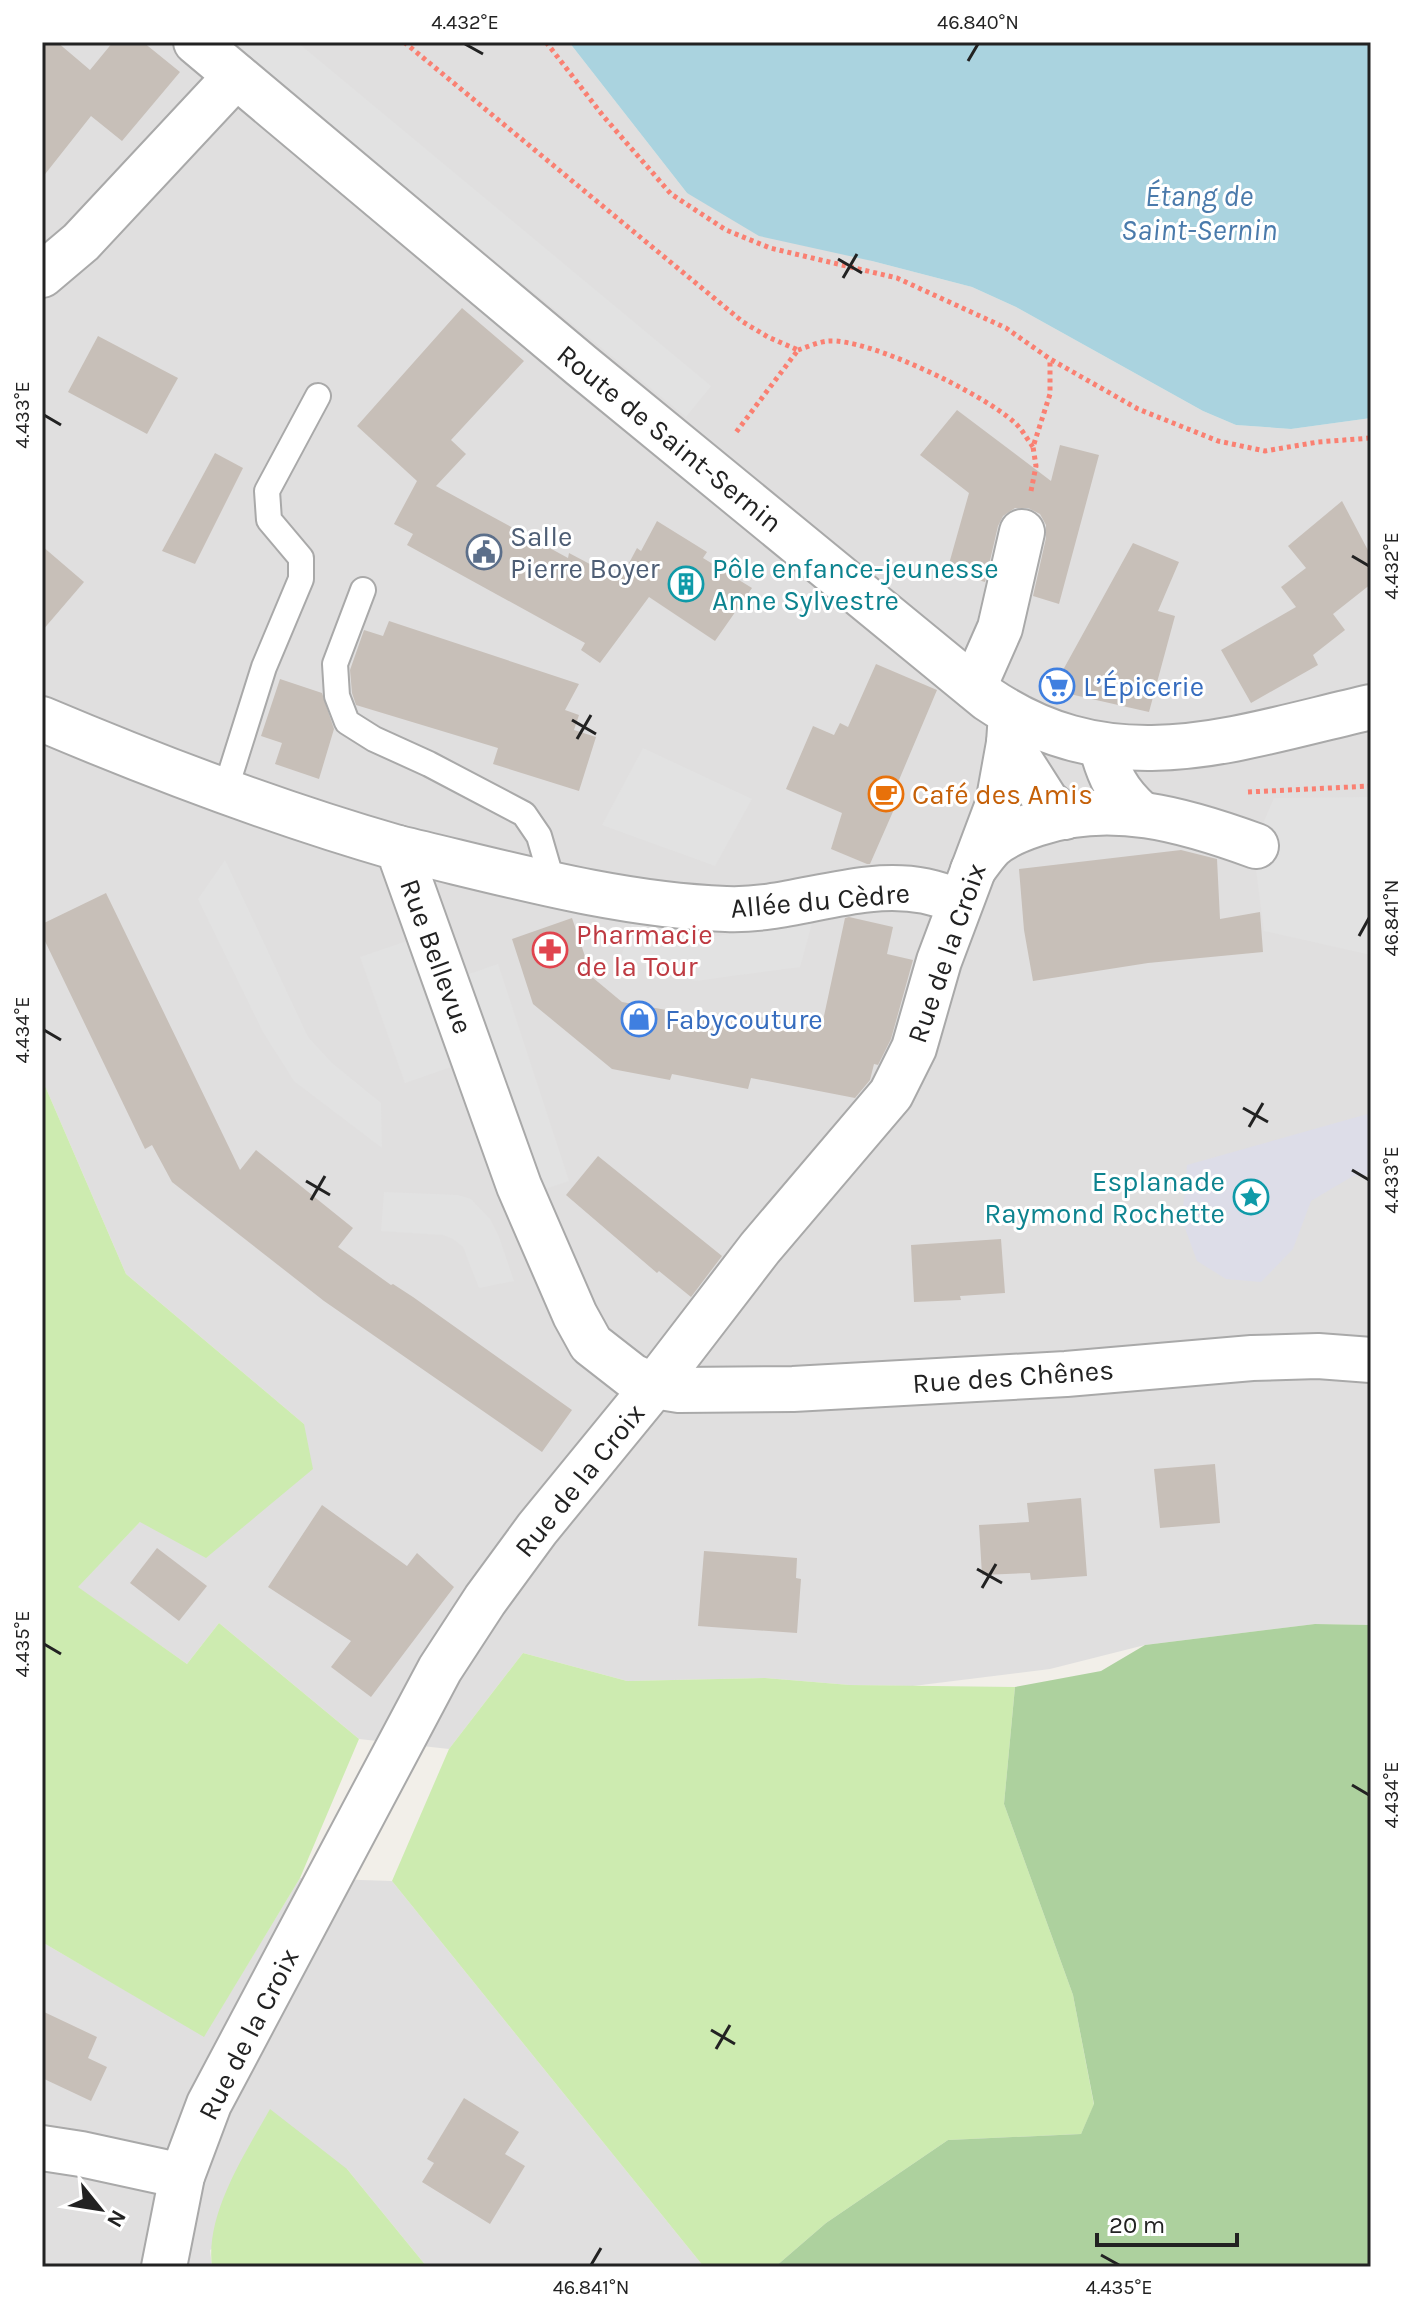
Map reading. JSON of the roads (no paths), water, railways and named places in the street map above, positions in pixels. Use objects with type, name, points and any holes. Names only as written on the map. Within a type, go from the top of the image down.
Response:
[{"type":"street","name":"Route de Saint-Sernin","points":[[196,42],[974,687],[1010,728],[1046,801],[1065,817]]},
{"type":"street","points":[[42,275],[81,242],[236,76]]},
{"type":"street","points":[[974,687],[1000,628],[1022,532]]},
{"type":"street","name":"Route de Saint-Sernin","points":[[1010,728],[1101,745],[1149,749],[1210,745],[1371,707]]},
{"type":"street","name":"Rue Bellevue","points":[[42,719],[225,791],[398,848],[519,1186],[575,1315],[591,1344],[632,1376],[654,1386]]},
{"type":"street","name":"Rue de la Croix","points":[[164,2267],[182,2176],[209,2104],[440,1669],[537,1529],[654,1386],[760,1248],[891,1094],[914,1048],[939,961],[998,804],[1010,728]]},
{"type":"street","points":[[1101,745],[1108,771],[1122,796],[1140,813]]},
{"type":"street","points":[[966,886],[993,845],[1014,832],[1094,812],[1140,813],[1207,828],[1256,846]]},
{"type":"street","name":"Allée du Cèdre","points":[[398,848],[553,884],[669,905],[727,909],[771,908],[828,895],[885,889],[924,891],[966,886]]},
{"type":"street","name":"Rue des Chênes","points":[[654,1386],[679,1390],[793,1389],[1066,1374],[1252,1358],[1318,1356],[1371,1360]]},
{"type":"street","points":[[42,2148],[182,2176]]},
{"type":"lane","points":[[225,791],[264,667],[301,579],[301,558],[269,520],[267,491],[318,396]]},
{"type":"lane","points":[[363,590],[335,664],[337,696],[347,722],[374,739],[524,814],[539,836],[553,884]]},
{"type":"water","name":"Étang de Saint-Sernin","points":[[569,42],[1371,42],[1371,418],[1291,429],[1236,425],[1203,411],[1016,307],[972,287],[759,236],[687,193]]},
{"type":"place","name":"Salle Pierre Boyer","points":[[484,552]]},
{"type":"place","name":"Pôle enfance-jeunesse Anne Sylvestre","points":[[686,584]]},
{"type":"place","name":"L’Épicerie","points":[[1057,686]]},
{"type":"place","name":"Café des Amis","points":[[886,794]]},
{"type":"place","name":"Pharmacie de la Tour","points":[[550,950]]},
{"type":"place","name":"Fabycouture","points":[[639,1019]]},
{"type":"place","name":"Esplanade Raymond Rochette","points":[[1251,1197]]}]
